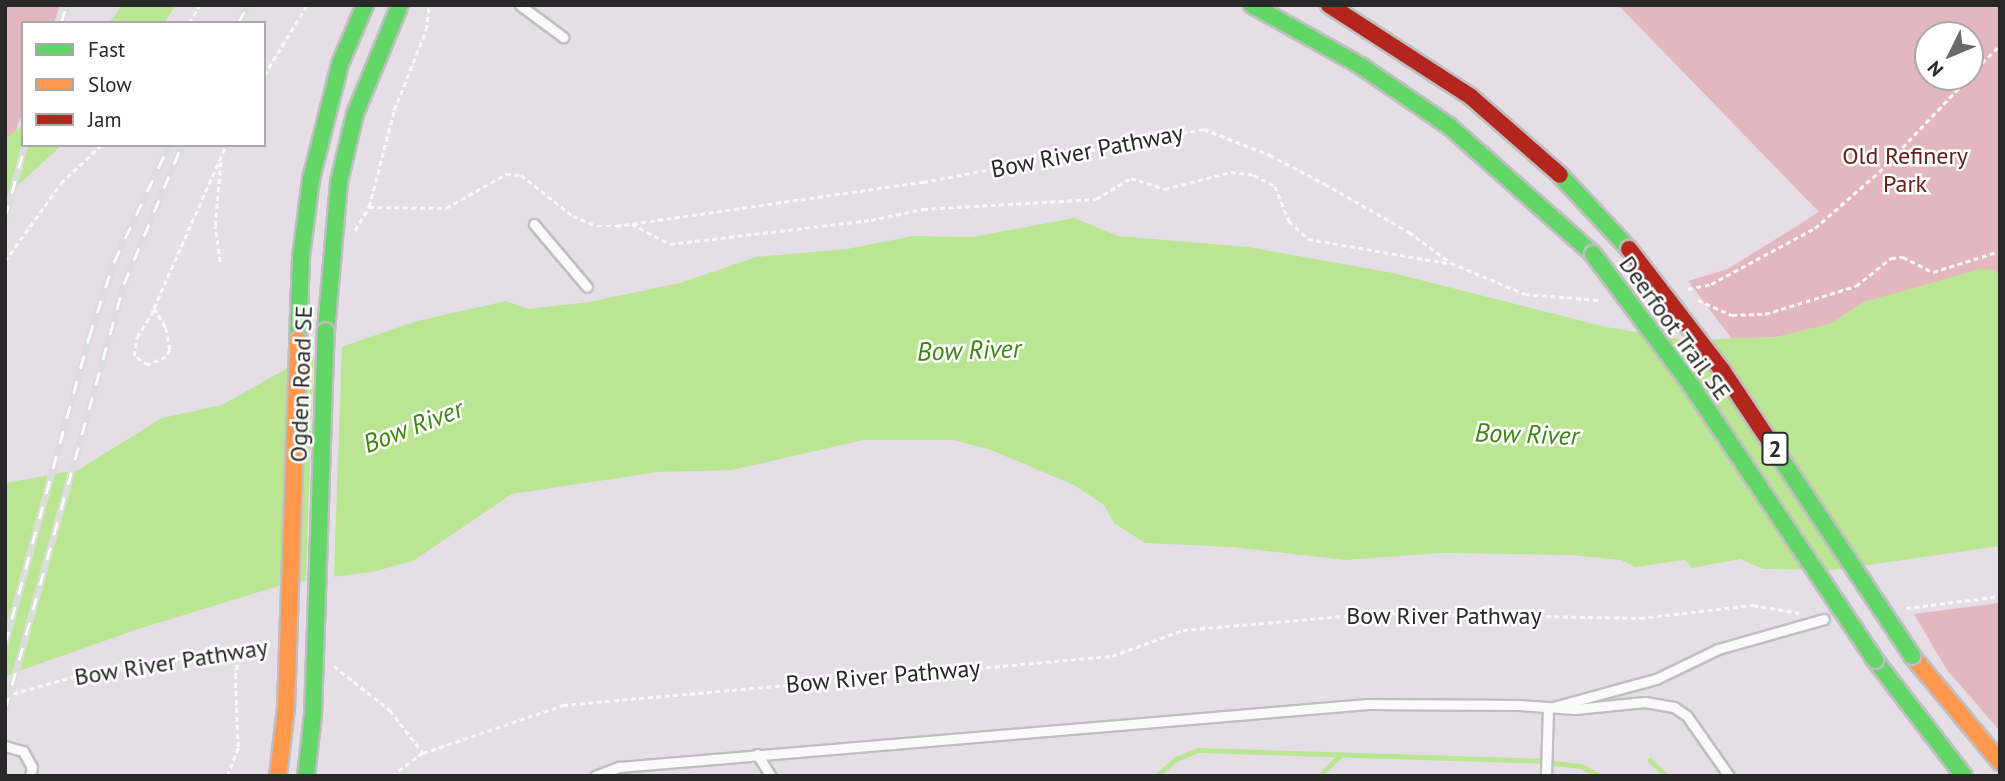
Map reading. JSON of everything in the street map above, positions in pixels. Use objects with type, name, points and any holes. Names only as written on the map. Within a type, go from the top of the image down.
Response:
[{"type":"main road","name":"Ogden Road SE","points":[[278,776],[286,708],[301,257],[311,178],[336,76],[365,5]]},
{"type":"main road","name":"Ogden Road SE","points":[[306,776],[313,715],[326,331],[339,182],[355,114],[400,5]]},
{"type":"main road","name":"Deerfoot Trail SE","points":[[1252,5],[1361,66],[1449,126],[1555,216],[1593,254],[1691,385],[1875,660],[1964,776]]},
{"type":"main road","name":"Deerfoot Trail SE","points":[[1329,5],[1381,35],[1471,97],[1568,182],[1629,249],[1722,370],[1912,656],[2000,762]]},
{"type":"lane","points":[[520,5],[563,37]]},
{"type":"lane","points":[[534,224],[587,287]]},
{"type":"lane","points":[[1548,709],[1573,698],[1656,679],[1718,649],[1824,619]]},
{"type":"lane","points":[[596,776],[618,767],[757,754],[1367,704],[1548,709],[1645,702],[1674,707],[1697,726],[1729,776]]},
{"type":"lane","points":[[1546,776],[1548,709]]},
{"type":"lane","points":[[5,746],[23,751],[32,767],[30,776]]},
{"type":"lane","points":[[757,754],[771,776]]},
{"type":"path","points":[[189,21],[200,5]]},
{"type":"path","points":[[266,72],[307,5]]},
{"type":"path","name":"Bow River Pathway","points":[[429,5],[426,30],[394,110],[369,207],[446,208],[506,174],[521,175],[573,216],[597,226],[632,224],[923,182],[1204,129],[1270,155],[1325,184],[1409,232],[1451,263],[1525,294],[1603,300]]},
{"type":"path","points":[[1984,61],[2000,45]]},
{"type":"path","points":[[1955,91],[1879,172],[1815,228],[1711,284],[1684,290],[1732,316],[1765,314],[1856,286],[1891,258],[1902,257],[1933,272],[2000,251]]},
{"type":"path","points":[[5,261],[61,183],[99,147]]},
{"type":"path","points":[[154,308],[166,328],[170,350],[166,357],[148,365],[134,356],[133,348],[154,308],[225,147]]},
{"type":"path","points":[[220,262],[215,226],[221,154]]},
{"type":"path","points":[[632,224],[670,244],[871,220],[923,209],[1096,199],[1131,178],[1165,189],[1231,172],[1254,175],[1275,186],[1289,221],[1308,239],[1451,263]]},
{"type":"path","name":"Bow River Pathway","points":[[392,776],[423,753],[563,705],[1112,656],[1183,630],[1376,613],[1640,618]]},
{"type":"path","name":"Bow River Pathway","points":[[5,696],[75,676],[240,646],[277,644]]},
{"type":"path","points":[[227,776],[238,747],[234,678],[240,646]]},
{"type":"path","points":[[333,665],[390,710],[423,753]]},
{"type":"green space","points":[[5,5],[60,5],[55,21],[21,21],[21,116],[5,160]]},
{"type":"green space","name":"Old Refinery Park","points":[[1618,5],[2000,5],[2000,275],[1992,270],[1864,302],[1830,324],[1777,337],[1732,339],[1688,281],[1728,269],[1819,212]]},
{"type":"green space","points":[[2000,603],[2000,731],[1947,670],[1914,614]]},
{"type":"water","points":[[122,5],[176,5],[165,21],[110,21]]},
{"type":"water","points":[[21,126],[21,147],[60,147],[5,197],[5,140]]},
{"type":"water","name":"Bow River","points":[[1074,218],[1118,236],[1248,247],[1393,273],[1606,327],[1686,340],[1777,337],[1830,324],[1864,302],[1980,269],[1992,270],[2000,275],[2000,546],[1833,570],[1763,569],[1740,559],[1692,568],[1685,560],[1635,567],[1621,560],[1570,555],[1441,553],[1345,560],[1232,547],[1145,543],[1114,523],[1104,505],[1074,485],[991,450],[954,440],[863,440],[732,470],[658,472],[512,494],[413,561],[372,572],[292,582],[138,629],[5,676],[5,483],[78,470],[162,418],[222,405],[300,361],[417,321],[506,301],[528,309],[589,302],[680,283],[756,257],[847,249],[913,236],[973,237]]},
{"type":"pier","points":[[314,345],[342,346],[334,580],[306,579]]},
{"type":"waterway","points":[[1156,776],[1176,759],[1198,750],[1540,761]]},
{"type":"waterway","points":[[1319,776],[1340,756]]},
{"type":"waterway","points":[[1650,760],[1667,776]]},
{"type":"waterway","points":[[1553,763],[1581,766],[1600,776]]},
{"type":"railway","points":[[62,21],[67,5]]},
{"type":"railway","points":[[239,21],[248,5]]},
{"type":"railway","points":[[5,218],[24,147]]},
{"type":"railway","points":[[5,644],[89,337],[114,262],[168,147]]},
{"type":"railway","points":[[5,710],[124,284],[181,147]]},
{"type":"traffic: fast","points":[[298,340],[301,257],[311,179],[340,64],[365,5]]},
{"type":"traffic: fast","points":[[326,331],[339,182],[355,114],[400,5]]},
{"type":"traffic: fast","points":[[1252,5],[1361,66],[1449,126],[1593,254]]},
{"type":"traffic: fast","points":[[1560,175],[1629,249]]},
{"type":"traffic: fast","points":[[1593,254],[1691,385],[1875,660]]},
{"type":"traffic: fast","points":[[306,776],[313,715],[326,331]]},
{"type":"traffic: fast","points":[[1776,451],[1912,656]]},
{"type":"traffic: fast","points":[[1875,660],[1964,776]]},
{"type":"traffic: slow","points":[[278,776],[286,708],[298,340]]},
{"type":"traffic: slow","points":[[1912,656],[2000,762]]},
{"type":"traffic: jam","points":[[1329,5],[1471,97],[1560,175]]},
{"type":"traffic: jam","points":[[1629,249],[1722,370],[1776,451]]}]
